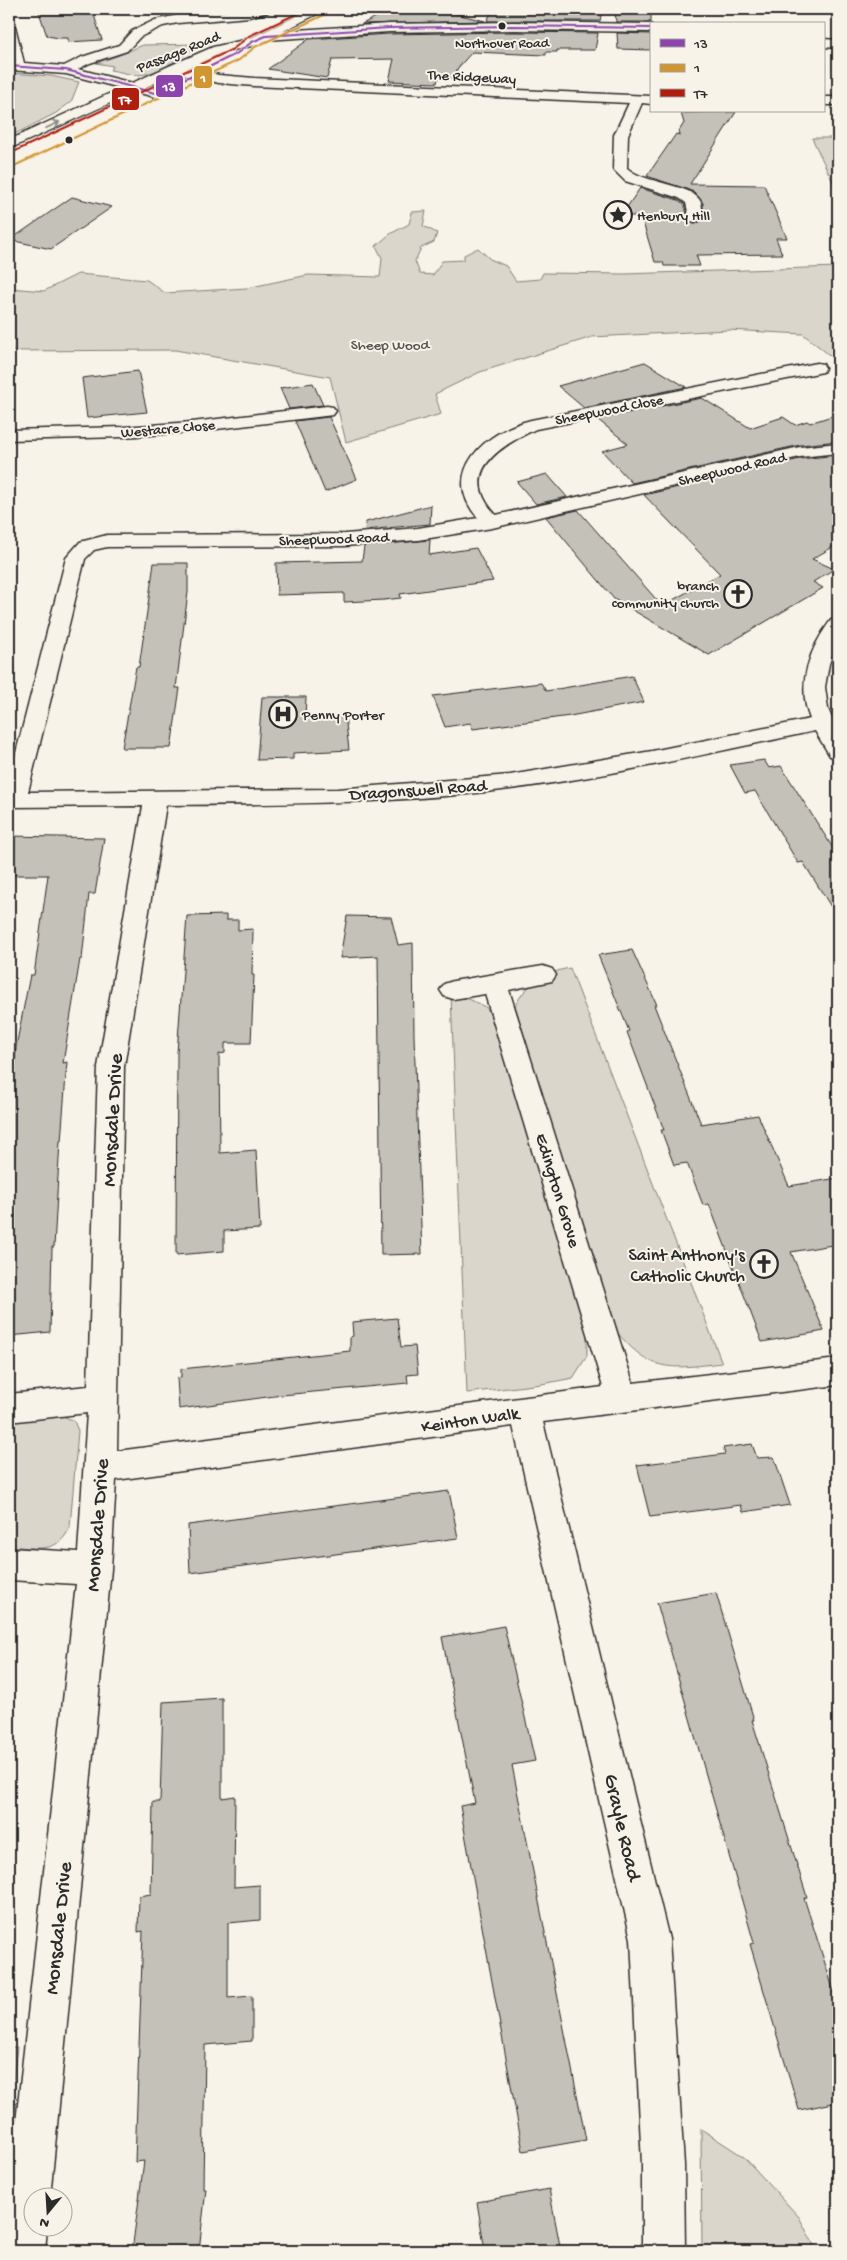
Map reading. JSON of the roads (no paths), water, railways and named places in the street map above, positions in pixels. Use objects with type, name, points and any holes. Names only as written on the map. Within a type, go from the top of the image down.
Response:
[{"type":"street","points":[[66,70],[86,60],[123,48],[136,34],[159,23],[264,9]]},
{"type":"street","name":"Passage Road","points":[[9,146],[132,87],[217,50],[252,42],[321,9]]},
{"type":"street","points":[[266,36],[323,32],[513,26],[644,25]]},
{"type":"street","points":[[9,26],[13,66],[66,70],[155,93]]},
{"type":"street","points":[[287,26],[323,32]]},
{"type":"street","name":"Passage Road","points":[[9,161],[236,54],[252,42]]},
{"type":"street","points":[[824,43],[838,44]]},
{"type":"street","name":"The Ridgeway","points":[[173,69],[219,79],[254,82],[644,100]]},
{"type":"street","points":[[644,100],[621,135],[620,169],[630,178],[684,195],[693,201],[695,213],[710,207]]},
{"type":"street","points":[[824,101],[838,100]]},
{"type":"street","name":"Sheepwood Close","points":[[492,522],[473,498],[471,482],[476,465],[485,452],[504,437],[530,425],[817,368]]},
{"type":"street","name":"Westacre Close","points":[[9,435],[122,432],[192,427],[327,411]]},
{"type":"street","name":"Sheepwood Road","points":[[12,800],[76,558],[87,546],[107,541],[345,540],[418,534],[492,522],[800,452],[838,448]]},
{"type":"street","points":[[838,624],[830,634],[819,662],[816,684],[816,707],[822,723],[838,751]]},
{"type":"street","name":"Dragonswell Road","points":[[12,800],[337,796],[510,782],[652,758],[822,723]]},
{"type":"street","name":"Monsdale Drive","points":[[23,2251],[94,1568],[101,1468],[111,1067],[124,975],[156,799]]},
{"type":"street","points":[[453,990],[543,975]]},
{"type":"street","name":"Edington Grove","points":[[495,984],[622,1397]]},
{"type":"street","name":"Keinton Walk","points":[[101,1468],[525,1412],[622,1397],[838,1372]]},
{"type":"street","points":[[9,1408],[103,1398]]},
{"type":"street","name":"Grayle Road","points":[[525,1412],[650,1939],[663,2165],[664,2251]]},
{"type":"street","points":[[9,1564],[94,1568]]},
{"type":"place","name":"Northover Road","points":[[502,26]]},
{"type":"place","name":"Henbury Hill","points":[[618,215]]},
{"type":"place","name":"branch community church","points":[[738,594]]},
{"type":"place","name":"Penny Porter","points":[[283,714]]},
{"type":"place","name":"Saint Anthony's Catholic Church","points":[[764,1264]]},
{"type":"park label","name":"Sheep Wood","points":[[390,344]]}]
